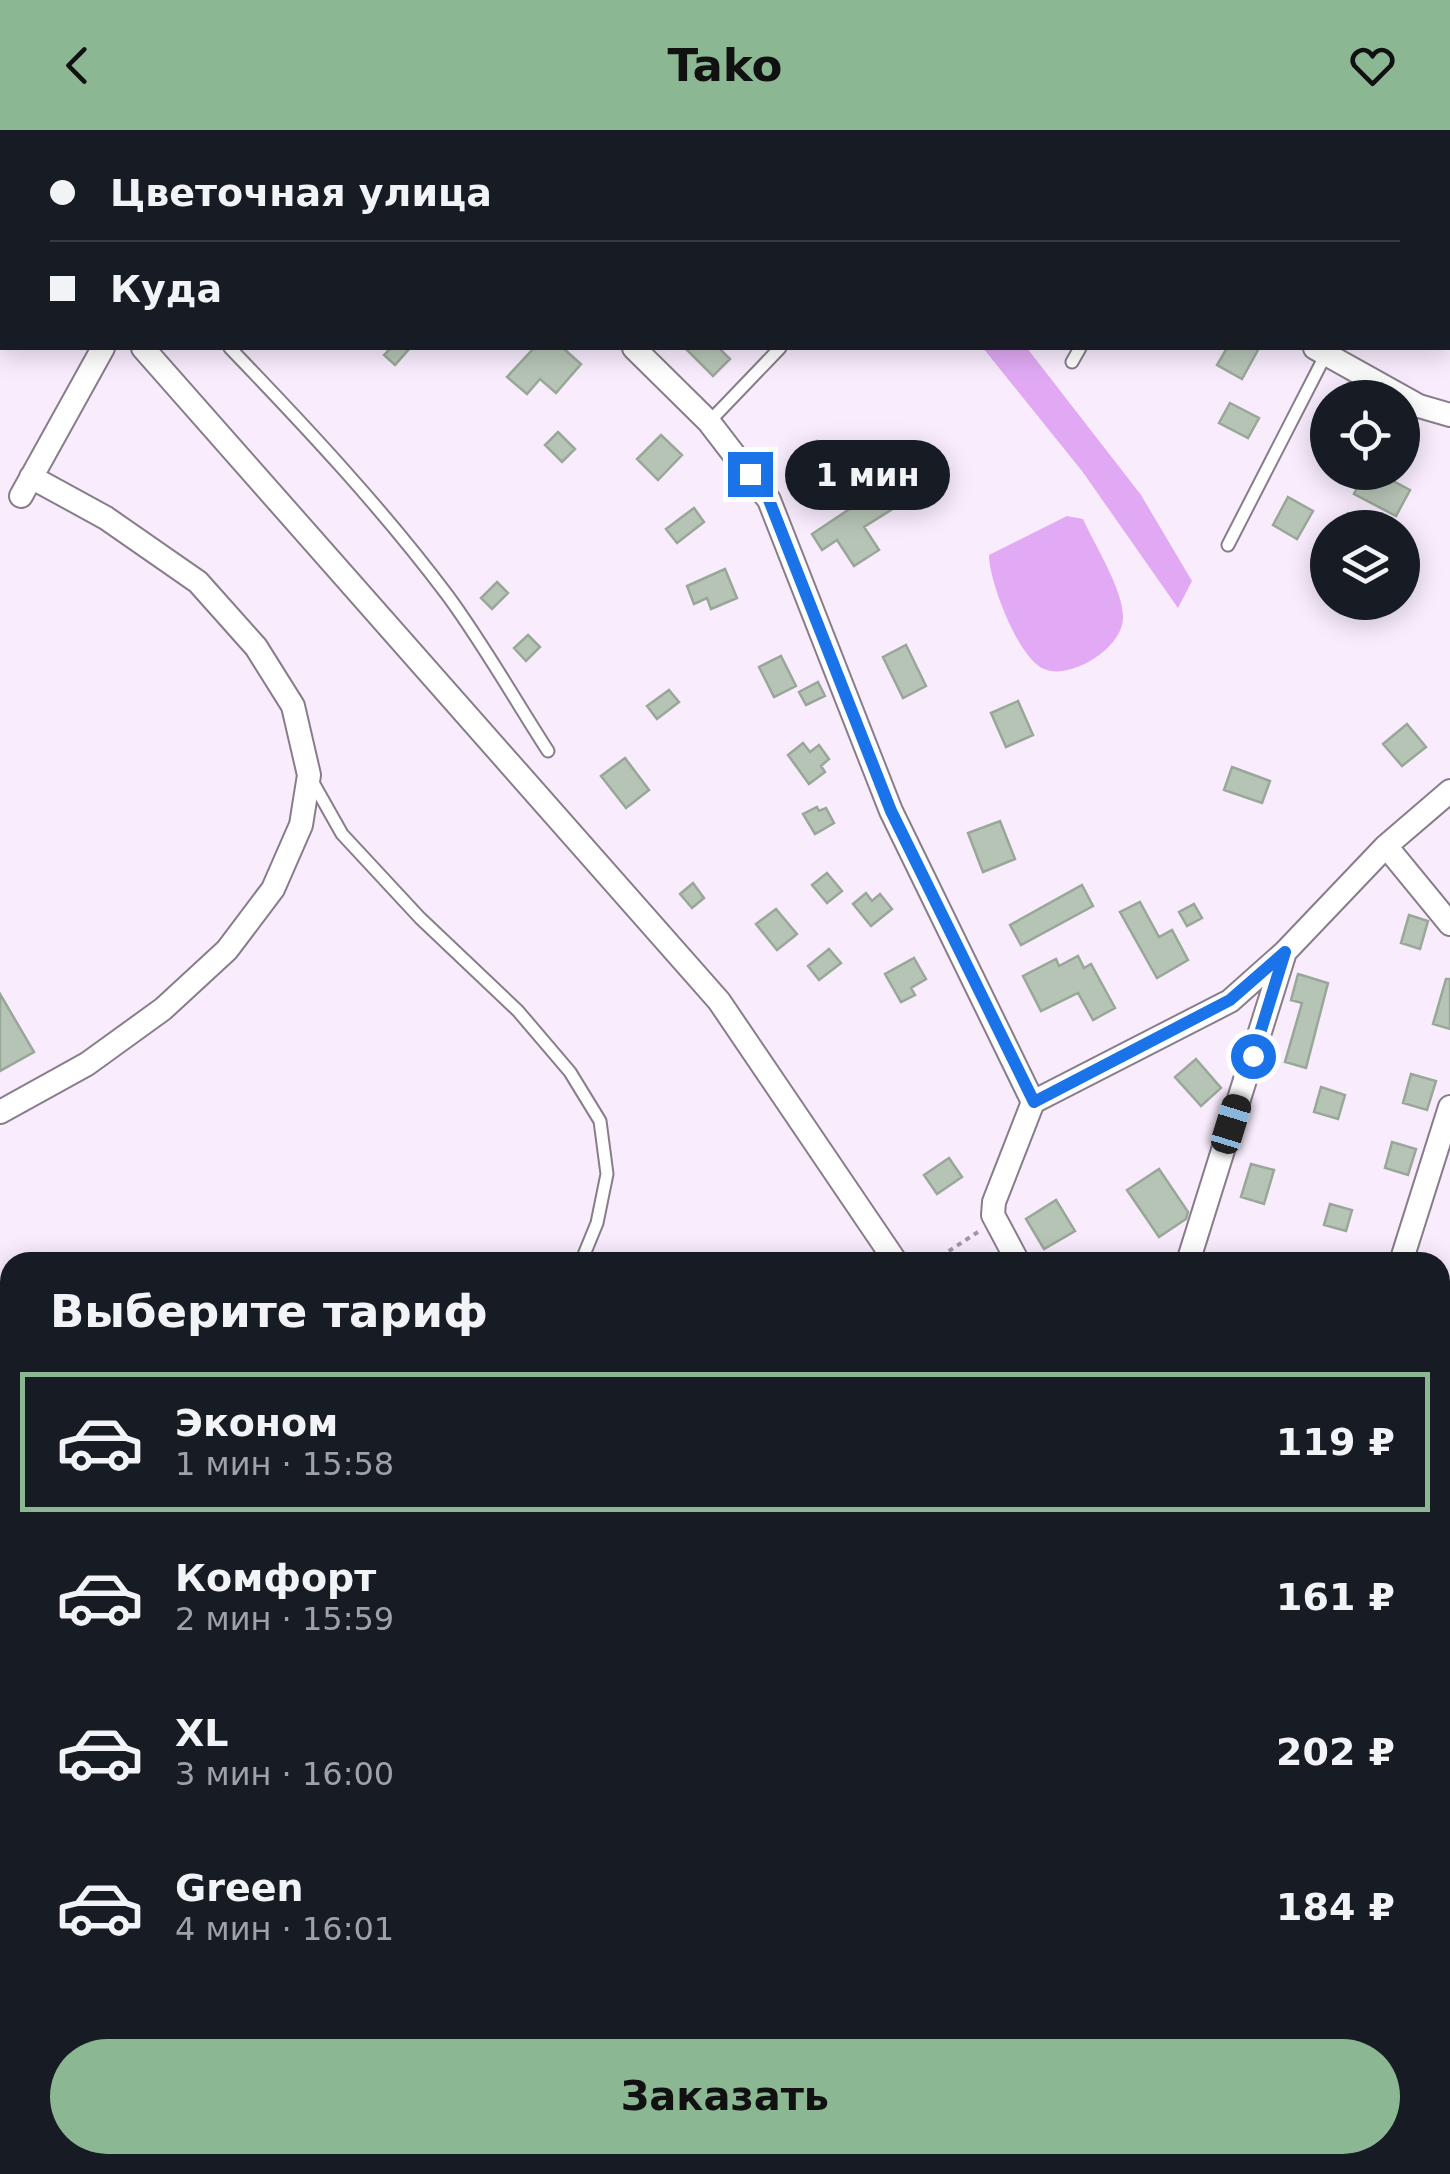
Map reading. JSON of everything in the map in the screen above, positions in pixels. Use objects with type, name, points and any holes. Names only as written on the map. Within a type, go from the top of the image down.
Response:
[{"type":"street","points":[[0,1112],[87,1064],[163,1009],[227,950],[273,889],[301,825],[309,776],[293,706],[256,647],[198,582],[106,518],[26,487],[102,350]]},
{"type":"street","points":[[145,350],[720,1001],[889,1252]]},
{"type":"street","points":[[636,350],[710,422],[769,500],[891,811],[1034,1102]]},
{"type":"street","points":[[1321,351],[1419,406],[1449,415]]},
{"type":"street","points":[[1013,1252],[993,1215],[994,1207],[1034,1102],[1230,1000],[1285,952],[1386,846],[1450,791]]},
{"type":"street","points":[[1386,846],[1450,924]]},
{"type":"street","points":[[1191,1252],[1285,952]]},
{"type":"street","points":[[1405,1252],[1450,1107]]},
{"type":"lane","points":[[232,350],[407,542],[451,600],[548,751]]},
{"type":"lane","points":[[710,422],[778,350]]},
{"type":"lane","points":[[1072,362],[1079,350]]},
{"type":"lane","points":[[1228,545],[1321,351]]},
{"type":"lane","points":[[309,776],[342,834],[420,918],[518,1011],[570,1072],[600,1121],[607,1174],[597,1223],[585,1252]]},
{"type":"path","points":[[947,1252],[982,1229],[994,1207]]},
{"type":"shaded area","points":[[985,350],[1029,350],[1141,495],[1192,581],[1178,608],[1082,471]]},
{"type":"shaded area","points":[[1067,516],[1083,519],[1114,581],[1123,617],[1121,628],[1106,650],[1081,666],[1055,671],[1034,662],[1015,635],[1000,600],[989,555]]},
{"type":"building","points":[[389,350],[408,350],[395,365],[384,355]]},
{"type":"building","points":[[532,350],[565,350],[581,364],[556,393],[540,379],[527,394],[507,377]]},
{"type":"building","points":[[687,350],[721,350],[730,359],[713,376]]},
{"type":"building","points":[[1226,350],[1258,350],[1242,379],[1217,365]]},
{"type":"building","points":[[1230,403],[1259,418],[1248,438],[1219,423]]},
{"type":"building","points":[[558,432],[575,449],[562,462],[545,445]]},
{"type":"building","points":[[661,435],[682,455],[658,480],[637,459]]},
{"type":"building","points":[[817,441],[836,463],[811,485],[792,464]]},
{"type":"building","points":[[883,481],[899,505],[864,527],[879,550],[854,566],[837,540],[822,550],[812,534],[869,496],[866,492]]},
{"type":"building","points":[[1356,490],[1410,490],[1399,510],[1385,510],[1354,494]]},
{"type":"building","points":[[1288,497],[1311,510],[1297,539],[1273,525]]},
{"type":"building","points":[[694,508],[704,522],[677,543],[666,529]]},
{"type":"building","points":[[725,569],[737,598],[711,609],[707,598],[694,604],[687,586]]},
{"type":"building","points":[[497,582],[508,593],[492,609],[481,598]]},
{"type":"building","points":[[528,635],[540,647],[526,661],[514,648]]},
{"type":"building","points":[[906,645],[926,686],[903,698],[883,657]]},
{"type":"building","points":[[781,656],[796,686],[774,697],[759,667]]},
{"type":"building","points":[[818,682],[825,696],[806,705],[799,692]]},
{"type":"building","points":[[669,690],[679,702],[657,719],[647,706]]},
{"type":"building","points":[[1018,701],[1033,735],[1006,747],[991,713]]},
{"type":"building","points":[[1407,724],[1426,747],[1402,766],[1383,744]]},
{"type":"building","points":[[803,743],[810,752],[819,745],[829,759],[821,766],[825,772],[809,784],[788,755]]},
{"type":"building","points":[[625,758],[649,790],[626,808],[601,776]]},
{"type":"building","points":[[1232,767],[1270,781],[1262,803],[1224,790]]},
{"type":"building","points":[[817,807],[819,811],[826,808],[834,823],[815,834],[803,814]]},
{"type":"building","points":[[1000,821],[1015,859],[983,872],[968,833]]},
{"type":"building","points":[[827,873],[842,891],[827,903],[812,885]]},
{"type":"building","points":[[693,883],[704,898],[692,908],[680,894]]},
{"type":"building","points":[[1082,885],[1093,906],[1021,945],[1010,925]]},
{"type":"building","points":[[866,893],[872,901],[880,894],[892,909],[871,926],[853,904]]},
{"type":"building","points":[[1140,902],[1159,937],[1172,930],[1188,960],[1157,978],[1120,912]]},
{"type":"building","points":[[1194,904],[1202,918],[1187,926],[1179,912]]},
{"type":"building","points":[[776,909],[797,934],[777,950],[756,924]]},
{"type":"building","points":[[1409,915],[1428,921],[1420,949],[1401,943]]},
{"type":"building","points":[[829,949],[841,963],[819,980],[808,966]]},
{"type":"building","points":[[1078,956],[1084,968],[1091,964],[1115,1008],[1093,1020],[1078,993],[1041,1011],[1023,976],[1056,959],[1059,966]]},
{"type":"building","points":[[914,958],[926,979],[911,988],[915,995],[901,1002],[885,974]]},
{"type":"building","points":[[1298,974],[1328,983],[1306,1068],[1285,1062],[1302,1003],[1291,1000]]},
{"type":"building","points":[[1446,979],[1450,979],[1450,1029],[1433,1024]]},
{"type":"building","points":[[0,994],[34,1052],[0,1071]]},
{"type":"building","points":[[1196,1059],[1221,1088],[1201,1106],[1175,1077]]},
{"type":"building","points":[[1411,1074],[1436,1081],[1427,1110],[1403,1103]]},
{"type":"building","points":[[1321,1087],[1345,1095],[1338,1119],[1314,1112]]},
{"type":"building","points":[[1392,1142],[1416,1149],[1408,1175],[1385,1168]]},
{"type":"building","points":[[949,1158],[962,1177],[937,1194],[924,1175]]},
{"type":"building","points":[[1251,1164],[1274,1170],[1264,1204],[1241,1197]]},
{"type":"building","points":[[1159,1169],[1188,1212],[1186,1219],[1159,1237],[1127,1190]]},
{"type":"building","points":[[1056,1200],[1075,1231],[1044,1249],[1026,1219]]},
{"type":"building","points":[[1330,1204],[1352,1210],[1346,1231],[1324,1225]]},
{"type":"route","points":[[750,474],[769,500],[891,811],[1034,1102],[1230,1000],[1285,952],[1253,1056]]}]
